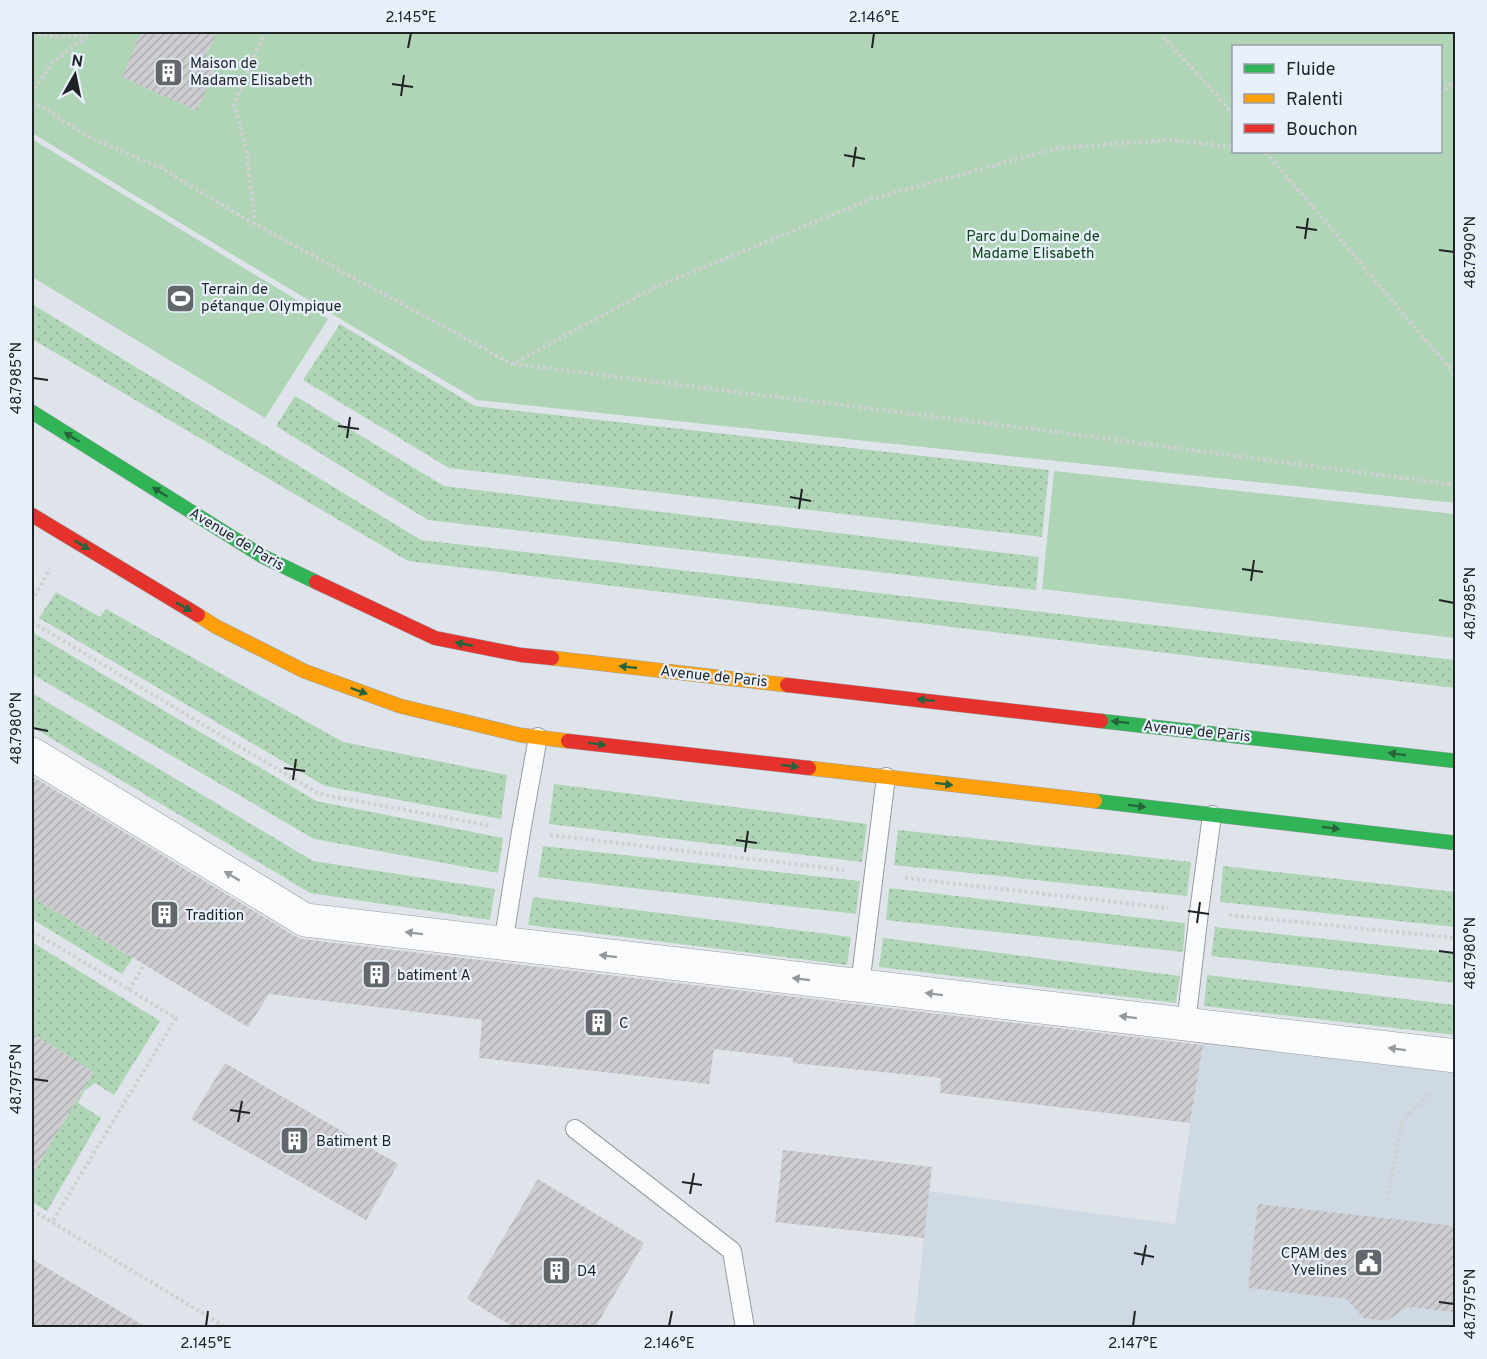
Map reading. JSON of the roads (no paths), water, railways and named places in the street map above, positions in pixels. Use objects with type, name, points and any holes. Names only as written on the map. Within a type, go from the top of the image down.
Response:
[{"type":"main road","name":"Avenue de Paris","points":[[32,411],[262,556],[435,638],[521,655],[1455,760]]},
{"type":"main road","points":[[32,515],[214,626],[304,671],[400,706],[520,735],[1455,843]]},
{"type":"street","points":[[32,754],[305,920],[1455,1056]]},
{"type":"lane","points":[[503,944],[538,737]]},
{"type":"lane","points":[[860,985],[886,777]]},
{"type":"lane","points":[[1186,1024],[1212,815]]},
{"type":"lane","points":[[575,1129],[732,1251],[745,1328]]},
{"type":"place","name":"Maison de Madame Elisabeth","points":[[169,72]]},
{"type":"place","name":"Terrain de pétanque Olympique","points":[[180,298]]},
{"type":"place","name":"Tradition","points":[[164,915]]},
{"type":"place","name":"batiment A","points":[[376,975]]},
{"type":"place","name":"C","points":[[598,1023]]},
{"type":"place","name":"Batiment B","points":[[295,1141]]},
{"type":"place","name":"CPAM des Yvelines","points":[[1368,1262]]},
{"type":"place","name":"D4","points":[[556,1271]]},
{"type":"park label","name":"Parc du Domaine de Madame Elisabeth","points":[[1033,244]]}]
